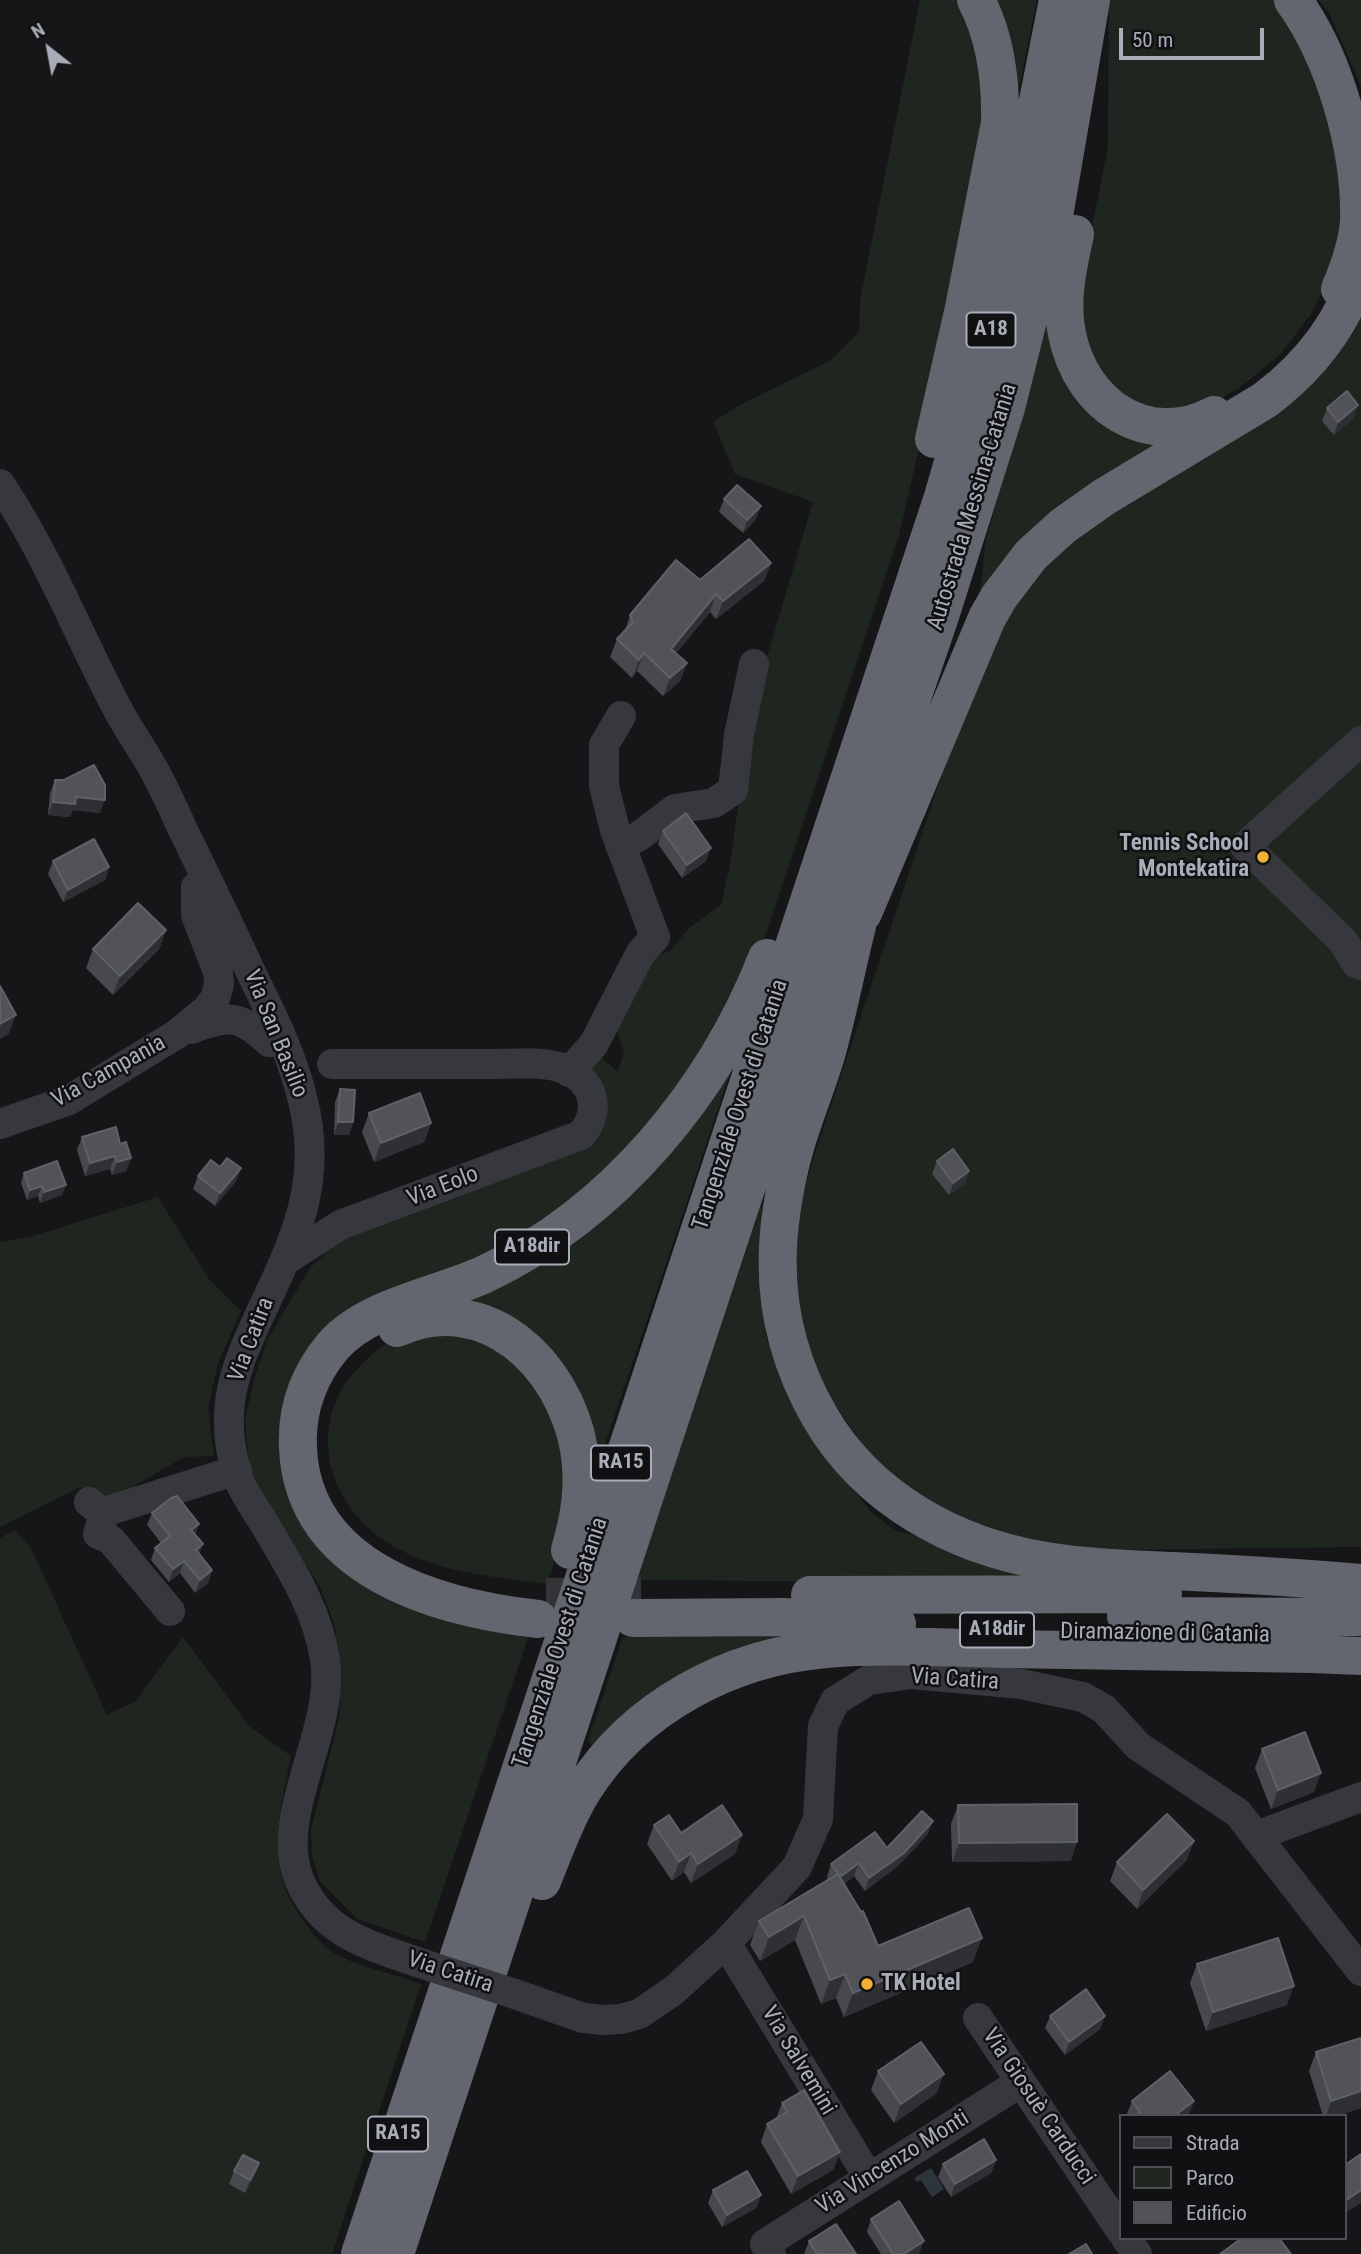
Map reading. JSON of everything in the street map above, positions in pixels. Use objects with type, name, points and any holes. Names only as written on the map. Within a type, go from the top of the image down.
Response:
[{"type":"highway","points":[[891,651],[900,576],[964,308],[1000,123],[1001,93],[997,63],[990,34],[976,0]]},
{"type":"highway","name":"Autostrada Messina-Catania","points":[[832,921],[874,701],[943,497],[997,308],[1058,0]]},
{"type":"highway","points":[[1090,16],[1092,145],[1065,283],[1067,336],[1078,367],[1105,403],[1117,413],[1149,427],[1166,429],[1186,427],[1203,421],[1258,391],[1297,357],[1312,338],[1336,297],[1354,247],[1360,199],[1355,150],[1348,117],[1329,62],[1293,0]]},
{"type":"highway","points":[[1307,0],[1339,57],[1361,123]]},
{"type":"highway","name":"Autostrada Messina-Catania","points":[[832,921],[940,616],[1006,408],[1054,216],[1090,16]]},
{"type":"highway","points":[[1361,266],[1347,302],[1322,345],[1287,383],[1265,400],[1104,496],[1063,526],[1031,555],[987,618],[832,921],[826,1055],[795,1147],[778,1247],[778,1300],[789,1350],[812,1404],[839,1446],[876,1486],[916,1515],[945,1530],[1006,1553],[1047,1561],[1361,1583]]},
{"type":"highway","name":"A18dir","points":[[475,1903],[497,1777],[579,1518],[582,1493],[579,1446],[555,1385],[531,1353],[516,1339],[485,1323],[444,1318],[405,1324],[370,1342],[343,1367],[328,1393],[319,1418],[317,1438],[321,1473],[334,1502],[363,1539],[387,1558],[430,1578],[542,1608],[473,1610],[423,1595],[378,1573],[342,1545],[316,1512],[302,1476],[298,1434],[299,1415],[305,1393],[323,1359],[350,1331],[386,1312],[485,1274],[519,1256],[587,1208],[618,1181],[666,1129],[709,1072],[735,1028],[780,925],[827,793],[874,701]]},
{"type":"highway","name":"Tangenziale Ovest di Catania","points":[[395,2254],[832,921]]},
{"type":"highway","name":"Tangenziale Ovest di Catania","points":[[360,2254],[475,1903],[832,921]]},
{"type":"highway","points":[[1197,1594],[1321,1579],[1361,1577]]},
{"type":"highway","name":"Diramazione di Catania","points":[[1361,1591],[637,1607],[990,1630],[1361,1638]]},
{"type":"highway","points":[[784,1617],[1361,1617]]},
{"type":"highway","points":[[417,2186],[460,2116],[536,1896],[582,1791],[634,1729],[694,1688],[719,1676],[778,1657],[836,1648],[904,1647],[1361,1657]]},
{"type":"street","name":"Via San Basilio","points":[[0,484],[37,543],[117,708],[152,765],[261,993],[300,1087],[311,1139],[310,1173],[305,1205],[286,1260]]},
{"type":"street","points":[[620,845],[638,837],[675,809],[714,803],[733,790],[739,735],[754,664]]},
{"type":"street","name":"Via San Basilio","points":[[117,708],[139,768],[269,1042],[290,1098],[297,1140],[286,1260]]},
{"type":"street","points":[[332,1064],[524,1064],[565,1069],[594,1044],[640,954],[655,937],[620,845],[604,786],[604,745],[621,716]]},
{"type":"street","points":[[1361,741],[1245,846],[1343,941],[1356,963],[1361,965]]},
{"type":"street","points":[[177,1034],[211,1005],[219,984],[215,961],[196,915],[196,887]]},
{"type":"street","points":[[177,1034],[227,1017],[241,1021],[269,1042]]},
{"type":"street","name":"Via Campania","points":[[0,1124],[69,1100],[177,1034]]},
{"type":"street","name":"Via Eolo","points":[[286,1260],[340,1225],[581,1135],[590,1125],[594,1113],[590,1093],[579,1077],[565,1069]]},
{"type":"street","name":"Via Catira","points":[[286,1260],[248,1340],[234,1378],[229,1424],[230,1446],[240,1483],[299,1584],[317,1622],[326,1664],[325,1702],[293,1828],[293,1859],[300,1882],[313,1904],[329,1922],[356,1940],[583,2018],[621,2019],[639,2014],[655,2005],[726,1943],[797,1867],[818,1819],[823,1726],[835,1701],[869,1680],[912,1674],[1021,1684],[1083,1697],[1104,1709],[1138,1746],[1238,1813],[1256,1836]]},
{"type":"street","points":[[170,1611],[111,1540],[98,1534],[97,1508],[107,1511],[237,1471]]},
{"type":"street","points":[[1357,1962],[1256,1836],[1361,1797]]},
{"type":"street","name":"Via Salvemini","points":[[726,1943],[869,2178]]},
{"type":"street","name":"Via Giosuè Carducci","points":[[978,2018],[1120,2230]]},
{"type":"street","name":"Via Vincenzo Monti","points":[[768,2249],[869,2178],[1021,2082]]},
{"type":"green space","points":[[920,0],[964,0],[988,83],[958,281],[899,535],[765,937],[730,1018],[695,1072],[594,1187],[510,1242],[364,1307],[297,1377],[317,1531],[529,1635],[425,1942],[357,1919],[319,1880],[312,1856],[311,1830],[339,1718],[342,1670],[334,1623],[320,1587],[260,1491],[249,1463],[245,1421],[253,1383],[267,1340],[310,1268],[334,1245],[357,1231],[576,1148],[586,1066],[596,1053],[618,1072],[624,1053],[615,1025],[652,958],[671,950],[688,929],[721,905],[729,870],[753,704],[813,502],[735,474],[713,422],[740,405],[831,360],[859,332],[860,301]]},
{"type":"green space","points":[[988,0],[1037,0],[996,201]]},
{"type":"green space","points":[[1109,0],[1277,0],[1316,67],[1346,182],[1336,265],[1311,314],[1280,355],[1239,388],[1199,411],[1148,416],[1090,365],[1079,292],[1108,146]]},
{"type":"green space","points":[[1319,0],[1361,0],[1361,86],[1330,15]]},
{"type":"green space","points":[[1050,297],[1058,338],[1161,438],[979,607],[985,545]]},
{"type":"green space","points":[[1361,298],[1361,1547],[1110,1550],[1049,1543],[998,1533],[954,1519],[882,1474],[814,1374],[794,1294],[799,1212],[812,1162],[983,652],[1024,578]]},
{"type":"green space","points":[[740,1044],[603,1450],[592,1450],[565,1379],[431,1306],[497,1283]]},
{"type":"green space","points":[[158,1197],[209,1279],[241,1311],[218,1363],[208,1408],[214,1456],[184,1457],[98,1507],[80,1487],[0,1527],[0,1242],[30,1237]]},
{"type":"green space","points":[[762,1202],[760,1289],[766,1335],[780,1378],[800,1419],[869,1510],[896,1531],[1130,1584],[637,1580]]},
{"type":"green space","points":[[454,1328],[515,1354],[566,1443],[565,1523],[548,1584],[461,1571],[440,1566],[400,1550],[362,1521],[346,1502],[335,1480],[329,1457],[328,1434],[332,1411],[342,1389],[358,1368],[373,1353],[391,1342]]},
{"type":"green space","points":[[15,1530],[31,1548],[107,1715],[136,1701],[183,1637],[249,1726],[291,1756],[282,1800],[278,1841],[283,1881],[291,1901],[311,1931],[334,1953],[421,1984],[332,2254],[0,2254],[0,1538]]},
{"type":"green space","points":[[817,1630],[595,1750],[588,1740],[623,1637]]},
{"type":"shaded area","points":[[931,2168],[944,2189],[932,2197],[921,2180],[917,2182],[914,2178]]},
{"type":"building","points":[[1347,391],[1358,405],[1338,422],[1327,408]]},
{"type":"building","points":[[737,485],[761,506],[747,520],[724,499]]},
{"type":"building","points":[[749,539],[771,563],[723,601],[716,594],[671,649],[687,663],[670,678],[644,653],[639,660],[617,639],[633,622],[630,615],[676,560],[700,580]]},
{"type":"building","points":[[94,765],[105,785],[105,800],[76,797],[75,804],[53,802],[55,780],[64,780]]},
{"type":"building","points":[[686,813],[711,848],[687,865],[663,831]]},
{"type":"building","points":[[94,839],[109,867],[68,890],[53,861]]},
{"type":"building","points":[[138,903],[166,930],[120,976],[93,949]]},
{"type":"building","points":[[0,986],[16,1015],[0,1024]]},
{"type":"building","points":[[340,1089],[355,1090],[353,1122],[338,1122]]},
{"type":"building","points":[[420,1093],[431,1123],[381,1143],[369,1113]]},
{"type":"building","points":[[116,1127],[120,1144],[126,1142],[131,1158],[117,1162],[115,1156],[90,1163],[82,1137]]},
{"type":"building","points":[[953,1149],[969,1171],[953,1183],[937,1161]]},
{"type":"building","points":[[227,1158],[241,1168],[220,1193],[198,1176],[211,1160],[220,1167]]},
{"type":"building","points":[[57,1161],[66,1185],[44,1192],[42,1186],[30,1190],[24,1173]]},
{"type":"building","points":[[177,1496],[199,1524],[191,1530],[203,1544],[196,1550],[212,1570],[200,1580],[184,1561],[173,1569],[155,1548],[170,1536],[152,1513]]},
{"type":"building","points":[[1305,1732],[1321,1773],[1278,1790],[1262,1749]]},
{"type":"building","points":[[1077,1804],[1077,1842],[959,1843],[958,1805]]},
{"type":"building","points":[[722,1805],[742,1835],[698,1864],[691,1853],[679,1862],[654,1825],[669,1815],[681,1833]]},
{"type":"building","points":[[922,1811],[933,1821],[904,1853],[869,1878],[859,1863],[840,1877],[831,1864],[875,1832],[887,1848]]},
{"type":"building","points":[[1167,1814],[1194,1841],[1143,1890],[1117,1862]]},
{"type":"building","points":[[838,1874],[861,1912],[863,1911],[878,1946],[969,1908],[982,1938],[853,1993],[845,1974],[830,1980],[804,1916],[769,1937],[759,1921]]},
{"type":"building","points":[[1278,1938],[1294,1986],[1213,2012],[1197,1964]]},
{"type":"building","points":[[1086,1989],[1105,2016],[1069,2042],[1050,2016]]},
{"type":"building","points":[[1361,2038],[1361,2091],[1331,2101],[1316,2052]]},
{"type":"building","points":[[921,2042],[944,2074],[901,2104],[878,2071]]},
{"type":"building","points":[[1170,2071],[1194,2101],[1177,2114],[1138,2114],[1140,2112],[1132,2101]]},
{"type":"building","points":[[804,2090],[840,2152],[798,2176],[767,2124],[787,2112],[782,2103]]},
{"type":"building","points":[[984,2139],[996,2160],[955,2184],[943,2164]]},
{"type":"building","points":[[1361,2154],[1361,2190],[1347,2200],[1347,2164]]},
{"type":"building","points":[[243,2155],[259,2163],[250,2180],[234,2171]]},
{"type":"building","points":[[747,2171],[761,2195],[727,2215],[713,2190]]},
{"type":"building","points":[[899,2201],[924,2241],[904,2254],[893,2254],[871,2219]]},
{"type":"building","points":[[836,2224],[856,2254],[817,2254],[809,2241]]},
{"type":"building","points":[[1239,2240],[1280,2240],[1291,2254],[1220,2254]]},
{"type":"building","points":[[1086,2244],[1092,2254],[1069,2254]]},
{"type":"tunnel","points":[[546,1597],[641,1596]]},
{"type":"place","name":"Tennis School Montekatira","points":[[1263,857]]},
{"type":"place","name":"TK Hotel","points":[[867,1984]]}]
